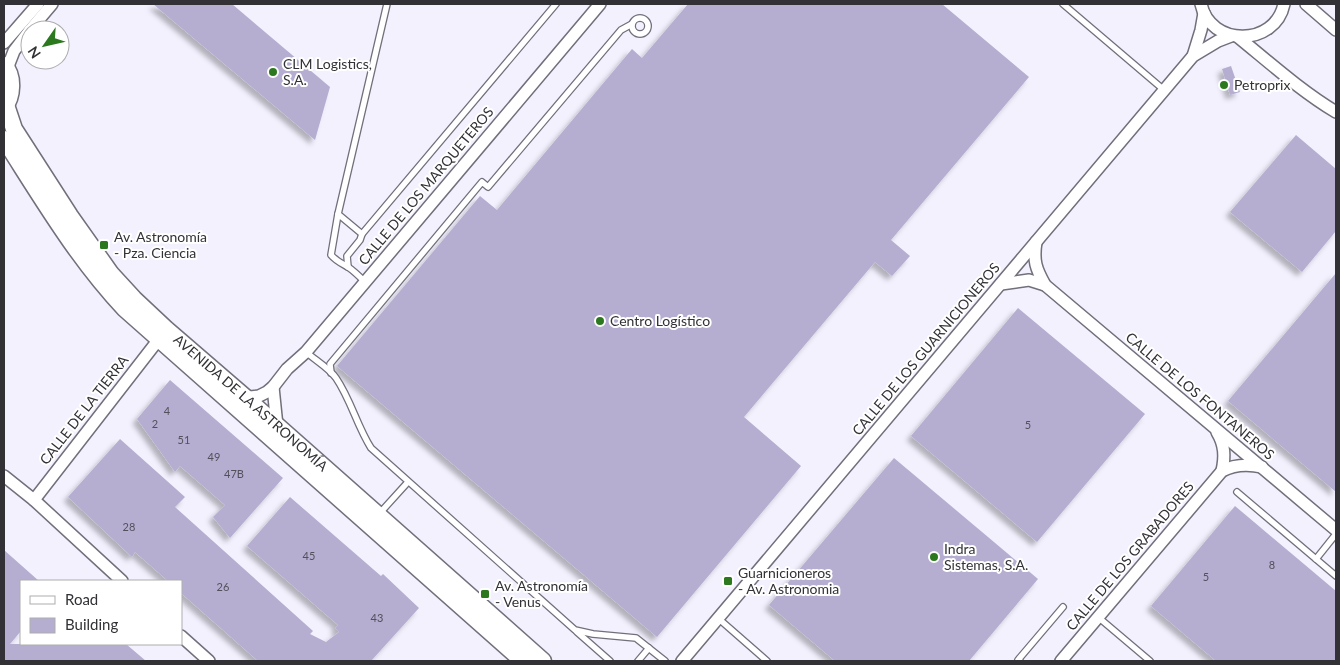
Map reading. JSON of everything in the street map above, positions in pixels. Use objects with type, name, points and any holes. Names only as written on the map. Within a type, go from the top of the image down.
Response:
[{"type":"street","points":[[4,43],[38,4]]},
{"type":"street","points":[[38,20],[52,4]]},
{"type":"street","name":"CALLE DE LOS MARQUETEROS","points":[[226,399],[260,396],[274,387],[287,369],[306,352],[600,4]]},
{"type":"street","name":"CALLE DE LOS GUARNICIONEROS","points":[[1192,56],[1218,41],[1234,36],[1257,35],[1266,30],[1279,16],[1284,4]]},
{"type":"street","points":[[1306,4],[1336,30]]},
{"type":"street","points":[[1201,7],[1214,26],[1234,36],[1289,80],[1336,112]]},
{"type":"street","name":"CALLE DE LOS GUARNICIONEROS","points":[[682,661],[1192,56],[1198,44],[1201,7]]},
{"type":"street","points":[[5,107],[12,89],[5,67],[20,43]]},
{"type":"street","name":"AVENIDA DE LA ASTRONOMÍA","points":[[5,107],[14,129],[95,252],[111,274],[153,318],[543,661]]},
{"type":"street","name":"AVENIDA DE LA ASTRONOMÍA","points":[[4,139],[83,260],[103,286],[125,309],[522,661]]},
{"type":"street","name":"CALLE DE LOS FONTANEROS","points":[[1036,242],[1034,256],[1036,270],[1045,285],[1336,530]]},
{"type":"street","points":[[1001,284],[1029,280],[1045,285]]},
{"type":"street","points":[[153,318],[160,333],[159,339],[171,339],[190,350]]},
{"type":"street","name":"CALLE DE LA TIERRA","points":[[34,500],[159,339]]},
{"type":"street","points":[[274,387],[277,426]]},
{"type":"street","points":[[1214,426],[1223,445],[1222,471]]},
{"type":"street","points":[[1222,471],[1231,466],[1262,467]]},
{"type":"street","name":"CALLE DE LOS GRABADORES","points":[[1061,661],[1222,471]]},
{"type":"street","points":[[4,476],[34,500],[121,580]]},
{"type":"street","points":[[182,637],[209,661]]},
{"type":"lane","points":[[365,282],[348,267],[343,266],[331,254],[338,214],[387,4]]},
{"type":"lane","points":[[348,267],[347,256],[360,240],[362,234],[556,4]]},
{"type":"lane","points":[[1063,4],[1164,90]]},
{"type":"lane","points":[[331,373],[330,364],[482,182],[488,187],[622,30],[632,24]]},
{"type":"lane","points":[[338,214],[362,234]]},
{"type":"lane","points":[[306,352],[334,376],[349,401],[361,432],[371,448],[610,661]]},
{"type":"lane","points":[[378,516],[408,482]]},
{"type":"lane","points":[[1237,492],[1336,576]]},
{"type":"lane","points":[[1316,559],[1336,534]]},
{"type":"lane","points":[[1020,661],[1018,660],[1063,606]]},
{"type":"lane","points":[[1098,617],[1150,661]]},
{"type":"lane","points":[[719,619],[767,661]]},
{"type":"lane","points":[[575,630],[592,634],[636,638],[665,661]]},
{"type":"lane","points":[[638,661],[649,648]]},
{"type":"building","name":"CLM Logistics, S.A.","points":[[153,4],[232,4],[330,87],[315,140]]},
{"type":"building","name":"Centro Logístico","points":[[688,4],[942,4],[1029,77],[891,240],[910,256],[892,276],[875,262],[744,417],[801,466],[657,637],[337,366],[480,196],[497,210],[632,49],[642,58]]},
{"type":"building","points":[[1231,66],[1240,92],[1230,95],[1222,69]]},
{"type":"building","points":[[1296,135],[1336,169],[1336,231],[1302,272],[1230,212]]},
{"type":"building","points":[[1336,273],[1336,492],[1228,401]]},
{"type":"building","points":[[1018,308],[1145,414],[1037,542],[911,436]]},
{"type":"building","points":[[170,380],[283,478],[230,538],[213,517],[225,505],[180,466],[175,472],[137,419]]},
{"type":"building","points":[[120,439],[185,497],[175,507],[313,631],[310,634],[326,642],[339,632],[335,628],[338,625],[247,546],[290,497],[381,576],[383,574],[419,608],[371,661],[258,661],[182,594],[182,580],[167,580],[135,552],[132,557],[68,497]]},
{"type":"building","points":[[894,458],[1038,579],[969,661],[835,661],[769,605]]},
{"type":"building","points":[[1235,506],[1336,591],[1336,661],[1216,661],[1151,606]]},
{"type":"building","points":[[4,550],[38,580],[20,580],[20,632],[10,644],[127,645],[146,661],[4,661]]},
{"type":"place","name":"CLM Logistics, S.A.","points":[[273,72]]},
{"type":"place","name":"Petroprix","points":[[1224,85]]},
{"type":"place","name":"Av. Astronomía - Pza. Ciencia","points":[[104,245]]},
{"type":"place","name":"Centro Logístico","points":[[600,321]]},
{"type":"place","name":"Indra Sistemas, S.A.","points":[[934,557]]},
{"type":"place","name":"Guarnicioneros - Av. Astronomia","points":[[728,581]]},
{"type":"place","name":"Av. Astronomía - Venus","points":[[485,594]]}]
